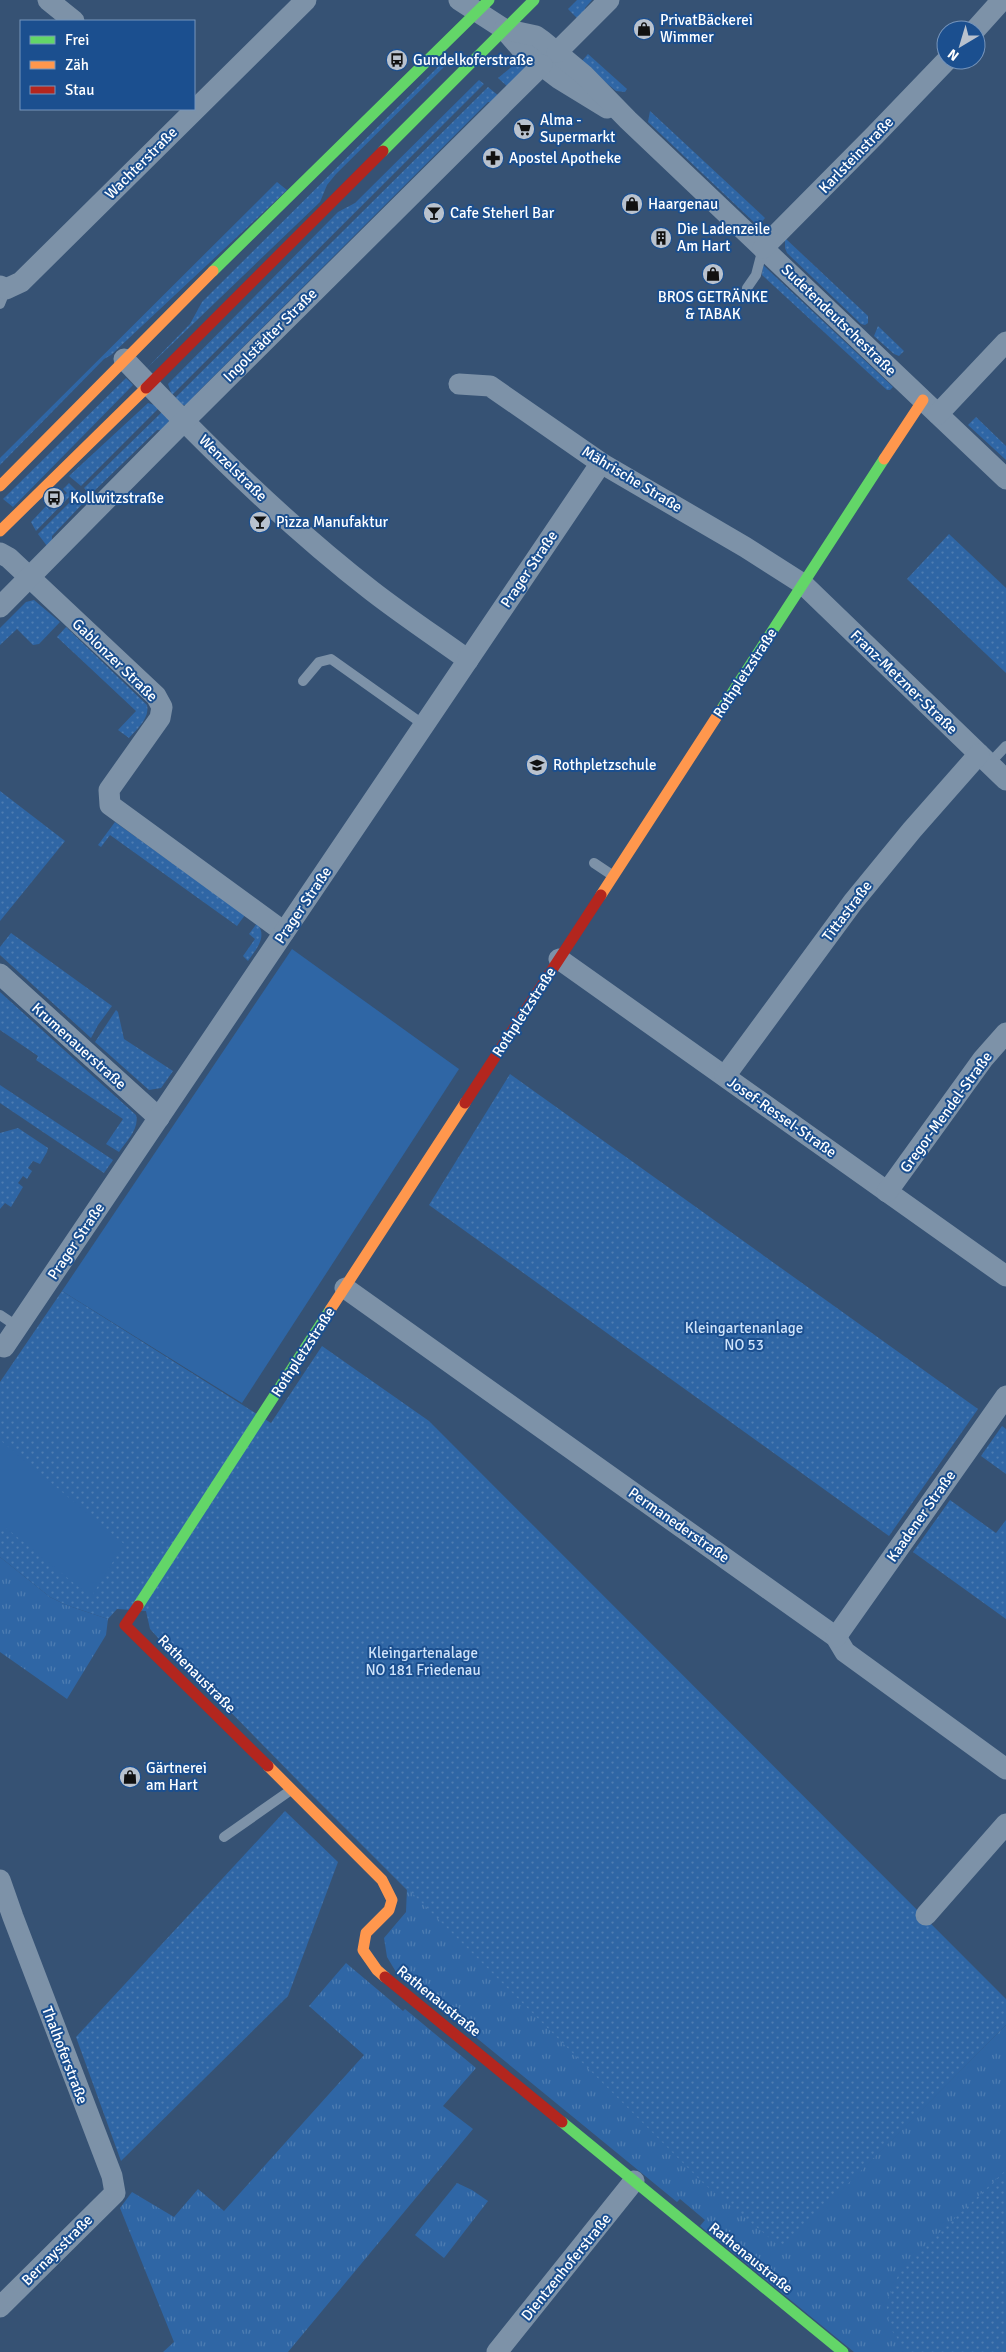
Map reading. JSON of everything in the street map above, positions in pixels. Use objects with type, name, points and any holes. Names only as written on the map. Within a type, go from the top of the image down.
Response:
[{"type":"street","points":[[48,0],[73,20]]},
{"type":"street","name":"Wachterstraße","points":[[195,104],[306,0]]},
{"type":"street","points":[[459,0],[483,6]]},
{"type":"street","points":[[0,532],[534,0]]},
{"type":"street","name":"Ingolstädter Straße","points":[[0,607],[184,421],[609,0]]},
{"type":"street","points":[[984,20],[1002,0]]},
{"type":"street","points":[[0,486],[124,360],[483,6]]},
{"type":"street","name":"Sudetendeutschestraße","points":[[483,6],[504,29],[536,36],[550,59],[584,75],[628,120],[1006,479]]},
{"type":"street","name":"Karlsteinstraße","points":[[763,248],[937,70]]},
{"type":"street","name":"Wachterstraße","points":[[2,293],[21,282],[186,112]]},
{"type":"street","name":"Rothpletzstraße","points":[[125,1625],[803,584],[930,407],[1006,342]]},
{"type":"street","name":"Wenzelstraße","points":[[124,360],[234,470],[314,542],[371,591],[468,660]]},
{"type":"street","name":"Mährische Straße","points":[[459,384],[490,386],[601,463],[745,547],[803,584]]},
{"type":"street","name":"Prager Straße","points":[[4,1347],[601,463]]},
{"type":"street","name":"Gablonzer Straße","points":[[0,553],[30,578],[156,696],[162,707],[160,718],[109,790],[110,805],[284,932]]},
{"type":"street","name":"Franz-Metzner-Straße","points":[[803,584],[1006,780]]},
{"type":"street","name":"Tittastraße","points":[[725,1076],[853,902],[912,830],[984,759]]},
{"type":"street","name":"Josef-Ressel-Straße","points":[[559,959],[1006,1276]]},
{"type":"street","name":"Krumenauerstraße","points":[[0,974],[158,1118]]},
{"type":"street","name":"Gregor-Mendel-Straße","points":[[887,1192],[983,1059],[1006,1033]]},
{"type":"street","name":"Permanederstraße","points":[[344,1288],[836,1637],[845,1652],[1006,1769]]},
{"type":"street","name":"Kaadener Straße","points":[[836,1637],[1006,1396]]},
{"type":"street","name":"Rathenaustraße","points":[[125,1625],[382,1880],[392,1900],[389,1910],[366,1933],[363,1950],[377,1970],[843,2352]]},
{"type":"street","points":[[926,1915],[1006,1824]]},
{"type":"street","name":"Thalhoferstraße","points":[[0,1880],[12,1917],[112,2176],[115,2193]]},
{"type":"street","name":"Dientzenhoferstraße","points":[[497,2352],[634,2181]]},
{"type":"street","name":"Bernaysstraße","points":[[0,2307],[115,2193]]},
{"type":"lane","points":[[747,288],[756,275],[763,248]]},
{"type":"lane","points":[[303,680],[318,662],[331,659],[424,725]]},
{"type":"lane","points":[[984,759],[1006,746]]},
{"type":"lane","points":[[594,863],[613,875]]},
{"type":"lane","points":[[0,1315],[18,1327]]},
{"type":"lane","points":[[224,1837],[291,1790]]},
{"type":"green space","points":[[577,0],[592,0],[585,8],[586,14],[580,21],[568,9]]},
{"type":"green space","points":[[588,54],[627,89],[625,92],[616,91],[581,62]]},
{"type":"green space","points":[[450,55],[453,58],[336,174],[327,185],[320,202],[146,369],[190,324],[202,302]]},
{"type":"green space","points":[[520,60],[526,62],[525,70],[509,88],[498,78]]},
{"type":"green space","points":[[479,80],[484,84],[172,395],[168,384],[338,212],[355,203]]},
{"type":"green space","points":[[488,87],[500,97],[496,102],[488,102],[195,395],[194,400],[188,405],[183,405],[174,399]]},
{"type":"green space","points":[[650,111],[765,218],[758,226],[648,122]]},
{"type":"green space","points":[[277,182],[287,190],[111,355],[104,359],[0,465],[0,458]]},
{"type":"green space","points":[[785,238],[868,316],[868,323],[865,325],[861,324],[787,253]]},
{"type":"green space","points":[[763,265],[893,387],[887,390],[762,275]]},
{"type":"green space","points":[[878,326],[904,351],[899,356],[894,354],[874,336]]},
{"type":"green space","points":[[126,378],[133,385],[13,507],[3,499]]},
{"type":"green space","points":[[148,403],[160,407],[81,486],[69,476]]},
{"type":"green space","points":[[163,411],[170,419],[164,430],[157,430],[90,495],[84,488]]},
{"type":"green space","points":[[976,417],[1006,446],[1006,460],[968,425]]},
{"type":"green space","points":[[69,483],[76,490],[36,531],[31,522],[46,506],[50,510],[67,493],[63,489]]},
{"type":"green space","points":[[80,492],[87,499],[52,536],[52,543],[47,546],[38,534]]},
{"type":"green space","points":[[949,534],[1006,588],[1006,673],[907,579]]},
{"type":"green space","points":[[34,600],[60,622],[39,644],[33,645],[17,629],[0,645],[0,628],[26,602]]},
{"type":"green space","points":[[66,627],[147,705],[145,719],[129,738],[118,730],[136,711],[57,637]]},
{"type":"green space","points":[[0,791],[65,841],[0,921]]},
{"type":"green space","points":[[115,822],[245,915],[237,926],[110,835],[101,847],[98,845]]},
{"type":"green space","points":[[257,923],[261,933],[260,943],[248,961],[243,956],[255,939],[249,934]]},
{"type":"green space","points":[[11,933],[112,1006],[91,1038],[0,955],[0,947]]},
{"type":"green space","points":[[292,949],[459,1069],[242,1403],[62,1291]]},
{"type":"green space","points":[[0,992],[136,1115],[137,1120],[134,1130],[119,1152],[106,1144],[123,1119],[36,1060],[38,1056],[0,1030]]},
{"type":"green space","points":[[116,1010],[124,1039],[173,1071],[161,1088],[149,1090],[95,1042]]},
{"type":"green space","name":"Kleingartenanlage NO 53","points":[[510,1074],[978,1409],[889,1536],[429,1205]]},
{"type":"green space","points":[[0,1085],[113,1160],[104,1173],[0,1103]]},
{"type":"green space","points":[[18,1128],[48,1148],[40,1164],[33,1161],[28,1168],[32,1171],[27,1179],[23,1176],[18,1183],[23,1187],[11,1207],[5,1203],[0,1209],[0,1133]]},
{"type":"green space","name":"Kleingartenalage NO 181 Friedenau","points":[[62,1291],[271,1423],[322,1346],[429,1421],[1006,1999],[1006,2025],[815,2218],[787,2254],[718,2201],[306,1789],[150,1629],[146,1611],[117,1609],[108,1619],[66,1605],[50,1597],[0,1557],[0,1382]]},
{"type":"green space","points":[[1002,1426],[1006,1429],[1006,1474],[981,1456]]},
{"type":"green space","points":[[0,1440],[124,1544],[91,1597],[0,1523]]},
{"type":"green space","points":[[950,1500],[996,1533],[1006,1520],[1006,1619],[913,1552]]},
{"type":"green space","points":[[0,1557],[50,1597],[66,1605],[108,1619],[106,1635],[67,1699],[0,1652]]},
{"type":"green space","points":[[285,1811],[338,1862],[288,1996],[121,2161],[76,2037]]},
{"type":"green space","points":[[407,1888],[704,2184],[783,2249],[1006,2025],[1006,2170],[901,2269],[886,2303],[890,2328],[907,2352],[854,2352],[700,2226],[705,2220],[680,2199],[677,2202],[396,1972],[387,1957],[384,1938],[406,1912]]},
{"type":"green space","points":[[346,1963],[403,2011],[405,2009],[476,2068],[443,2106],[473,2129],[288,2352],[163,2352],[174,2342],[120,2208],[132,2192],[174,2217],[198,2189],[224,2211],[364,2055],[309,2006]]},
{"type":"green space","points":[[1006,2155],[1006,2352],[892,2352],[879,2292]]},
{"type":"green space","points":[[457,2183],[488,2201],[444,2258],[415,2235]]},
{"type":"traffic: fast","points":[[213,271],[489,0]]},
{"type":"traffic: fast","points":[[383,151],[534,0]]},
{"type":"traffic: fast","points":[[721,710],[884,459]]},
{"type":"traffic: fast","points":[[138,1606],[330,1310]]},
{"type":"traffic: fast","points":[[562,2122],[843,2352]]},
{"type":"traffic: slow","points":[[0,486],[213,271]]},
{"type":"traffic: slow","points":[[0,531],[146,388]]},
{"type":"traffic: slow","points":[[884,459],[923,400]]},
{"type":"traffic: slow","points":[[601,895],[721,710]]},
{"type":"traffic: slow","points":[[330,1310],[465,1103]]},
{"type":"traffic: slow","points":[[268,1766],[382,1880],[392,1900],[389,1910],[366,1933],[363,1950],[377,1970],[385,1977]]},
{"type":"traffic: jam","points":[[146,388],[383,151]]},
{"type":"traffic: jam","points":[[465,1103],[601,895]]},
{"type":"traffic: jam","points":[[138,1606],[125,1625],[268,1766]]},
{"type":"traffic: jam","points":[[385,1977],[562,2122]]},
{"type":"place","name":"PrivatBäckerei Wimmer","points":[[644,29]]},
{"type":"place","name":"Gundelkoferstraße","points":[[397,60]]},
{"type":"place","name":"Alma - Supermarkt","points":[[524,129]]},
{"type":"place","name":"Apostel Apotheke","points":[[493,158]]},
{"type":"place","name":"Haargenau","points":[[632,204]]},
{"type":"place","name":"Cafe Steherl Bar","points":[[434,213]]},
{"type":"place","name":"Die Ladenzeile Am Hart","points":[[661,238]]},
{"type":"place","name":"BROS GETRÄNKE & TABAK","points":[[713,274]]},
{"type":"place","name":"Kollwitzstraße","points":[[54,498]]},
{"type":"place","name":"Pizza Manufaktur","points":[[260,522]]},
{"type":"place","name":"Rothpletzschule","points":[[537,765]]},
{"type":"place","name":"Gärtnerei am Hart","points":[[130,1777]]}]
